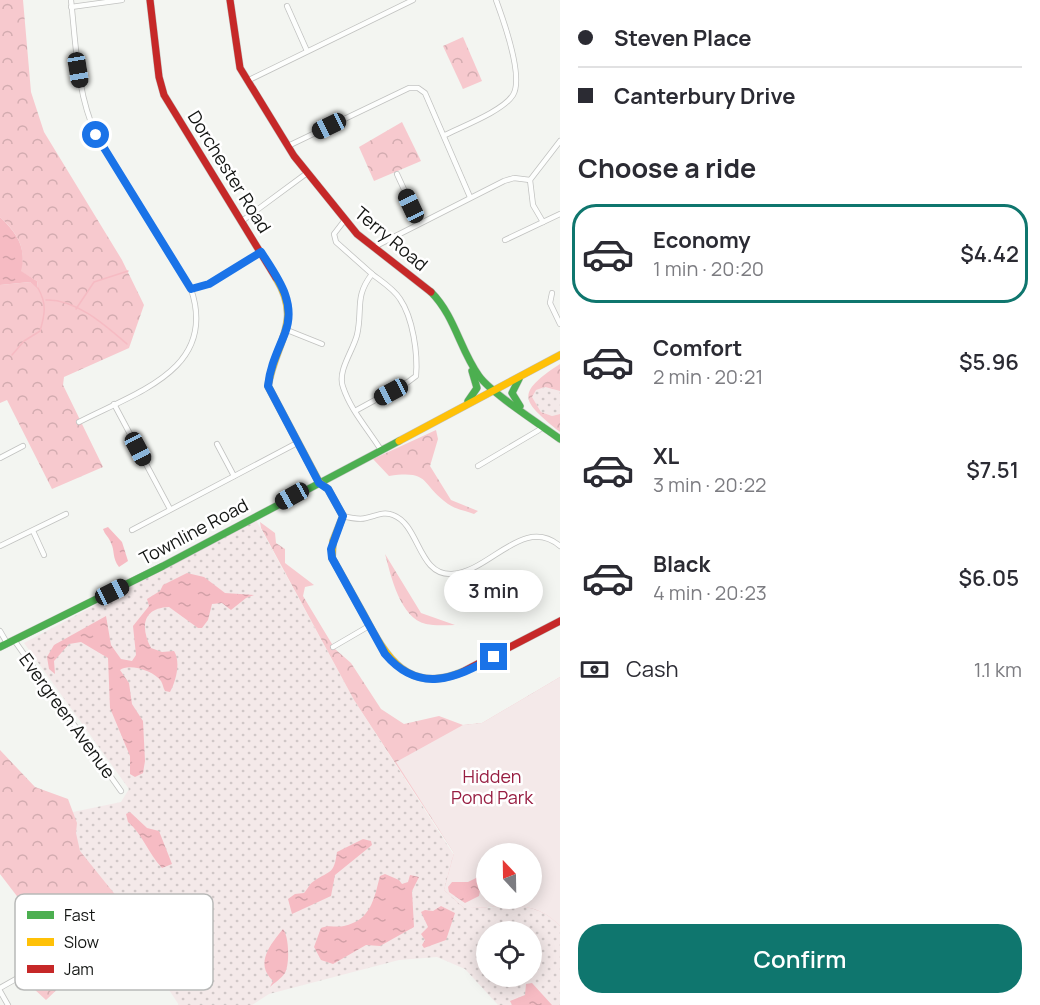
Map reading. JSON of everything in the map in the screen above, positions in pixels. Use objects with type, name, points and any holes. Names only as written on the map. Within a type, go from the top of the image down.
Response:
[{"type":"street","points":[[71,0],[80,79],[88,119],[191,289],[198,325],[194,342],[183,360],[167,374],[80,422]]},
{"type":"street","points":[[71,7],[122,0]]},
{"type":"street","name":"Dorchester Road","points":[[150,0],[159,77],[164,94],[287,296],[289,315],[286,330],[270,368],[268,386],[319,483],[328,489],[343,516]]},
{"type":"street","name":"Terry Road","points":[[230,0],[240,68],[307,173],[344,221],[422,284],[444,305],[467,357],[481,379],[560,439]]},
{"type":"street","points":[[395,0],[398,7]]},
{"type":"street","points":[[247,81],[413,0]]},
{"type":"street","points":[[445,135],[497,109],[513,95],[517,86],[517,75],[496,0]]},
{"type":"street","points":[[288,6],[307,51]]},
{"type":"street","points":[[288,146],[409,88],[425,93],[470,197]]},
{"type":"street","points":[[543,222],[533,205],[530,180],[560,141]]},
{"type":"street","points":[[242,221],[307,173]]},
{"type":"street","points":[[397,174],[419,222]]},
{"type":"street","points":[[374,247],[419,222],[514,178],[530,180]]},
{"type":"street","points":[[505,240],[560,214]]},
{"type":"street","points":[[344,221],[334,234],[336,242],[399,296],[405,307],[417,366],[416,376],[408,382],[355,411]]},
{"type":"street","points":[[191,289],[209,284],[261,252]]},
{"type":"street","points":[[372,274],[361,288],[357,334],[341,378],[342,386],[366,431],[381,450]]},
{"type":"street","points":[[552,293],[550,303],[560,324]]},
{"type":"street","points":[[286,330],[322,344]]},
{"type":"street","name":"Townline Road","points":[[7,643],[92,603],[560,355]]},
{"type":"street","points":[[449,414],[476,393],[476,383],[467,357]]},
{"type":"street","points":[[524,374],[515,383],[512,393],[530,416]]},
{"type":"street","points":[[114,404],[170,509]]},
{"type":"street","points":[[478,466],[543,426]]},
{"type":"street","points":[[132,530],[297,443]]},
{"type":"street","points":[[217,444],[234,476]]},
{"type":"street","points":[[0,458],[23,446]]},
{"type":"street","points":[[560,546],[546,537],[532,536],[466,570],[450,574],[431,566],[406,525],[393,515],[384,513],[365,519],[343,516],[331,549],[332,558],[385,654],[401,670],[418,678],[437,680],[459,675],[560,621]]},
{"type":"street","points":[[0,546],[66,514]]},
{"type":"street","points":[[33,531],[44,555]]},
{"type":"street","points":[[333,647],[369,626]]},
{"type":"street","name":"Evergreen Avenue","points":[[0,631],[121,791]]},
{"type":"street","points":[[8,1005],[0,990],[15,981]]},
{"type":"green space","points":[[0,0],[23,0],[31,92],[44,132],[122,260],[144,305],[129,348],[64,377],[63,385],[103,467],[52,489],[7,400],[0,403],[0,285],[30,282],[38,288],[37,281],[20,271],[22,255],[19,241],[0,217]]},
{"type":"green space","points":[[463,37],[482,81],[463,89],[443,46]]},
{"type":"green space","points":[[402,122],[421,161],[374,181],[359,147]]},
{"type":"green space","points":[[560,364],[560,391],[545,387],[536,390],[532,397],[541,412],[552,416],[560,414],[560,432],[538,413],[528,398],[535,383]]},
{"type":"green space","points":[[545,387],[560,391],[560,414],[552,416],[541,412],[532,397],[535,390]]},
{"type":"green space","points":[[436,430],[438,439],[430,466],[451,500],[478,511],[474,514],[448,504],[419,477],[389,476],[373,459]]},
{"type":"green space","points":[[256,520],[354,700],[476,889],[476,909],[535,909],[544,912],[560,926],[560,1005],[498,1005],[482,987],[542,987],[542,921],[476,921],[476,981],[465,969],[437,957],[399,960],[269,994],[252,1005],[179,1005],[169,990],[213,990],[213,894],[105,894],[61,827],[73,812],[121,802],[129,789],[24,643]]},
{"type":"green space","name":"Hidden Pond Park","points":[[260,522],[275,533],[276,543],[285,549],[285,563],[314,585],[305,587],[303,596],[335,649],[351,663],[381,709],[404,724],[439,716],[463,725],[482,723],[560,677],[560,926],[549,917],[532,909],[542,909],[542,843],[476,843],[476,907],[464,908],[444,890],[454,853],[354,700],[261,528]]},
{"type":"green space","points":[[385,554],[421,613],[455,625],[426,624],[409,614],[398,595]]},
{"type":"green space","name":"Hidden Pond Park","points":[[560,677],[560,926],[549,917],[532,909],[542,909],[542,843],[476,843],[476,907],[464,908],[444,890],[454,853],[396,762],[463,725],[482,723]]},
{"type":"green space","points":[[0,750],[35,787],[68,799],[77,823],[76,833],[80,851],[115,894],[15,894],[0,874]]},
{"type":"green space","points":[[35,990],[57,990],[46,1000]]},
{"type":"water","points":[[0,217],[19,241],[23,255],[21,271],[37,281],[38,289],[30,282],[0,285]]},
{"type":"water","points":[[108,527],[122,542],[128,561],[119,567],[103,529]]},
{"type":"water","points":[[187,573],[204,577],[225,593],[254,595],[246,598],[231,610],[222,603],[212,604],[208,620],[202,628],[198,628],[169,607],[160,608],[148,615],[145,627],[151,648],[162,652],[174,651],[177,666],[176,677],[170,692],[165,691],[158,677],[147,671],[129,667],[120,670],[129,683],[132,704],[143,721],[145,761],[143,773],[135,777],[130,774],[130,756],[110,708],[108,658],[81,642],[69,644],[54,661],[55,674],[49,669],[47,657],[54,645],[106,616],[111,645],[121,659],[132,661],[136,655],[133,626],[149,606],[147,599],[160,591],[163,585]]},
{"type":"water","points":[[130,812],[147,828],[159,831],[172,864],[162,868],[157,862],[128,822],[126,814]]},
{"type":"water","points":[[363,839],[371,841],[372,845],[335,875],[331,896],[292,914],[288,899],[295,894],[304,893],[312,882],[331,871],[337,852]]},
{"type":"water","points":[[385,874],[399,880],[402,884],[408,882],[410,875],[419,877],[412,891],[414,927],[380,946],[366,945],[333,964],[321,960],[314,947],[321,928],[344,926],[366,914],[376,893],[380,876]]},
{"type":"water","points":[[476,878],[476,898],[465,903],[449,892],[448,887],[452,882],[468,882]]},
{"type":"water","points":[[441,906],[455,913],[446,940],[424,948],[422,945],[425,940],[421,934],[428,927],[421,912],[433,911]]},
{"type":"water","points":[[283,929],[288,944],[287,969],[284,975],[270,987],[273,981],[265,967],[266,954]]},
{"type":"water","points":[[526,987],[536,987],[552,1005],[512,1005],[510,1001],[525,995]]},
{"type":"waterway","points":[[76,309],[94,282],[128,271]]},
{"type":"waterway","points":[[12,355],[24,341],[40,331],[44,309],[38,288]]},
{"type":"waterway","points":[[46,300],[79,308],[100,321],[127,344]]},
{"type":"traffic: fast","points":[[431,292],[452,322],[472,366],[485,383],[560,439]]},
{"type":"traffic: fast","points":[[468,401],[477,388],[472,371]]},
{"type":"traffic: fast","points":[[519,379],[512,393],[520,406]]},
{"type":"traffic: fast","points":[[0,647],[163,566],[399,441]]},
{"type":"traffic: slow","points":[[276,278],[284,293],[287,320],[268,386],[319,482],[328,489],[343,516],[333,541],[332,558],[381,645],[401,668],[427,679],[443,678],[462,672]]},
{"type":"traffic: slow","points":[[399,441],[560,355]]},
{"type":"traffic: jam","points":[[150,0],[159,77],[164,95],[276,278]]},
{"type":"traffic: jam","points":[[230,0],[240,68],[294,156],[357,234],[431,292]]},
{"type":"traffic: jam","points":[[462,672],[560,621]]},
{"type":"route","points":[[96,135],[191,289],[209,284],[261,252],[280,283],[287,296],[289,315],[286,330],[270,368],[268,386],[319,483],[328,489],[343,516],[338,534],[333,541],[332,558],[385,654],[392,663],[410,675],[437,680],[459,675],[494,657]]}]
